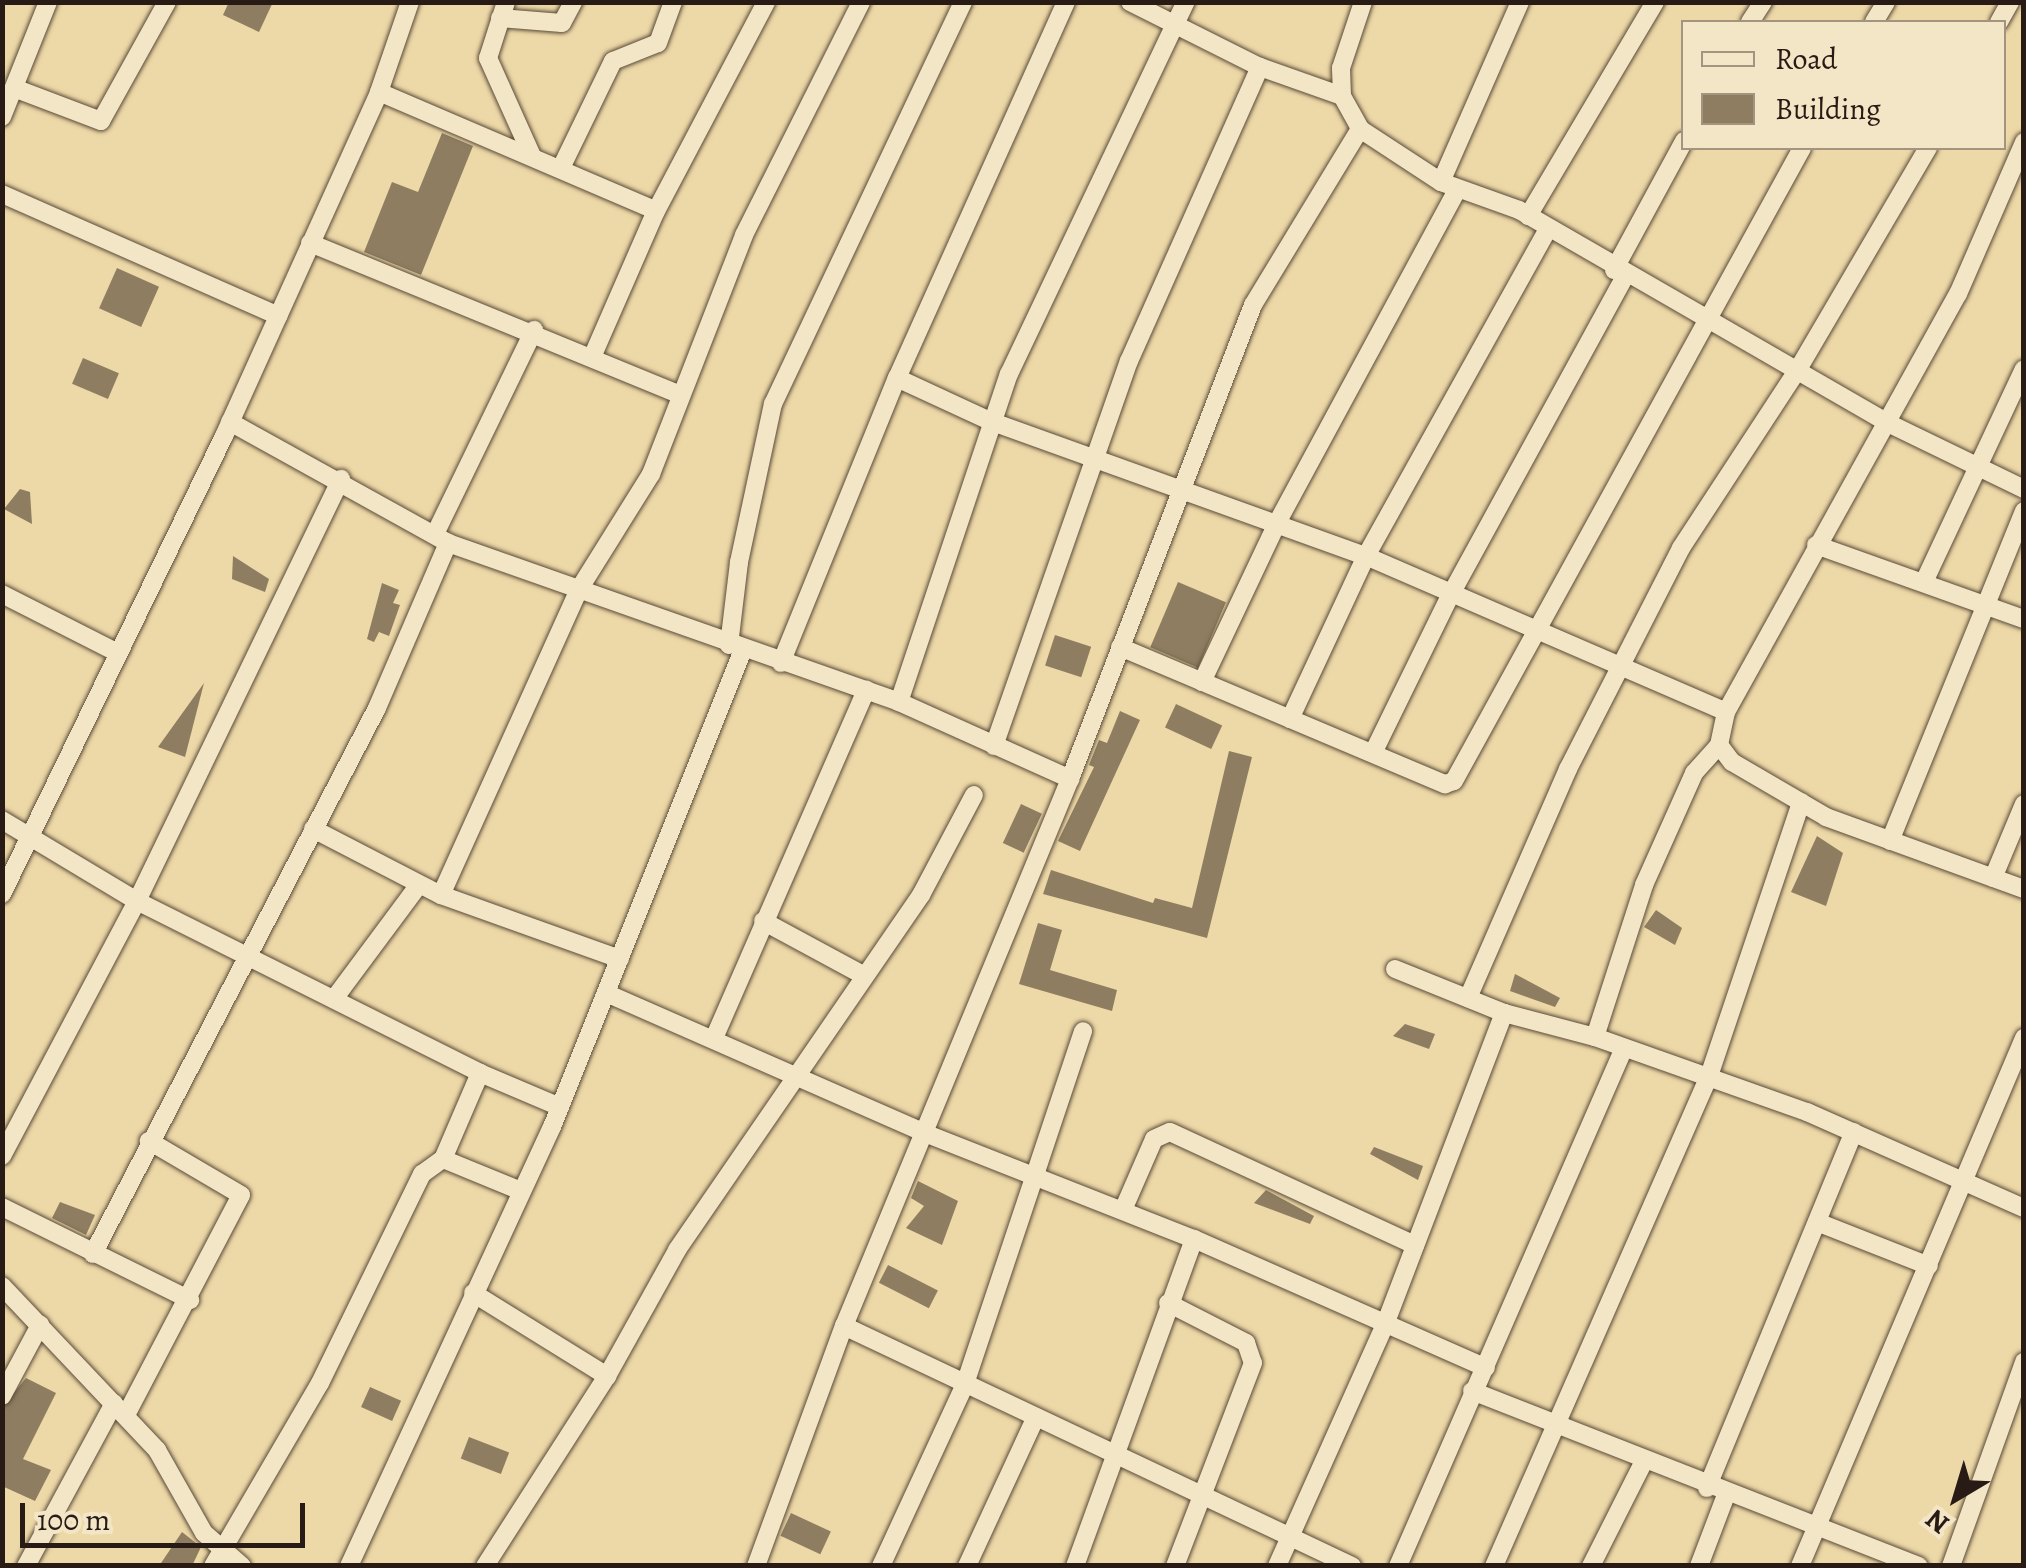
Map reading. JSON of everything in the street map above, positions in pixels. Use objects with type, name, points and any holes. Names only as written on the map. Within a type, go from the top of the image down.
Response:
[{"type":"street","points":[[2,117],[48,2]]},
{"type":"street","points":[[14,88],[88,119],[106,118],[167,2]]},
{"type":"street","points":[[2,894],[230,422],[379,92],[410,2]]},
{"type":"street","points":[[532,156],[488,58],[503,10],[562,23],[573,2]]},
{"type":"street","points":[[561,168],[613,61],[658,43],[673,2]]},
{"type":"street","points":[[593,355],[656,212],[766,2]]},
{"type":"street","points":[[441,896],[578,591],[629,516],[744,234],[862,2]]},
{"type":"street","points":[[349,1566],[560,1107],[620,959],[736,647],[738,562],[773,404],[963,2]]},
{"type":"street","points":[[781,662],[897,378],[1066,2]]},
{"type":"street","points":[[1130,2],[1260,67],[1342,96]]},
{"type":"street","points":[[898,702],[990,421],[1186,2]]},
{"type":"street","points":[[1363,2],[1341,68],[1342,96],[1360,129],[1449,186],[1528,216],[1619,273],[1888,423],[2024,489]]},
{"type":"street","points":[[1202,682],[1449,186],[1520,2]]},
{"type":"street","points":[[1528,216],[1655,2]]},
{"type":"street","points":[[994,746],[1149,312],[1260,67]]},
{"type":"street","points":[[379,92],[656,212]]},
{"type":"street","points":[[756,1566],[844,1326],[1070,779],[1180,486],[1253,306],[1360,129]]},
{"type":"street","points":[[1595,1037],[1644,885],[1694,773],[1718,745],[1726,712],[1958,294],[2024,142]]},
{"type":"street","points":[[1372,754],[1681,147]]},
{"type":"street","points":[[1120,647],[1445,784],[1454,781],[1702,320],[1801,150]]},
{"type":"street","points":[[1468,998],[1568,769],[1681,548],[1797,372],[1927,150]]},
{"type":"street","points":[[2,194],[278,316]]},
{"type":"street","points":[[1290,719],[1366,556],[1548,229]]},
{"type":"street","points":[[310,244],[534,330],[680,396]]},
{"type":"street","points":[[93,1254],[245,954],[377,708],[442,539],[534,330]]},
{"type":"street","points":[[1924,582],[1974,464],[2024,369]]},
{"type":"street","points":[[897,378],[990,421],[1180,486],[1366,556],[1726,712]]},
{"type":"street","points":[[230,422],[341,479],[442,539],[578,591],[898,702],[1070,779]]},
{"type":"street","points":[[2,1156],[138,901],[341,479]]},
{"type":"street","points":[[1890,841],[2024,511]]},
{"type":"street","points":[[1816,545],[2024,619]]},
{"type":"street","points":[[2,594],[118,653]]},
{"type":"street","points":[[714,1036],[866,690]]},
{"type":"street","points":[[1718,745],[1732,762],[1801,802],[1890,841],[2024,889]]},
{"type":"street","points":[[485,1566],[607,1376],[677,1250],[793,1074],[920,895],[974,795]]},
{"type":"street","points":[[1494,1566],[1709,1076],[1801,802]]},
{"type":"street","points":[[1993,878],[2024,804]]},
{"type":"street","points":[[2,820],[33,833],[138,901],[480,1073],[560,1107]]},
{"type":"street","points":[[313,829],[441,896],[620,959]]},
{"type":"street","points":[[334,999],[418,886]]},
{"type":"street","points":[[763,921],[863,975]]},
{"type":"street","points":[[1394,969],[1504,1013],[1595,1037],[1709,1076],[1854,1132],[1966,1186],[2024,1208]]},
{"type":"street","points":[[606,993],[714,1036],[922,1132],[1194,1238],[1486,1368]]},
{"type":"street","points":[[1277,1566],[1386,1322],[1504,1013]]},
{"type":"street","points":[[881,1566],[966,1384],[1083,1031]]},
{"type":"street","points":[[1800,1566],[1966,1186],[2024,1038]]},
{"type":"street","points":[[1398,1566],[1624,1048]]},
{"type":"street","points":[[216,1559],[320,1383],[409,1195],[422,1174],[443,1159],[480,1073]]},
{"type":"street","points":[[1124,1210],[1154,1139],[1170,1132],[1415,1244]]},
{"type":"street","points":[[1707,1488],[1854,1132]]},
{"type":"street","points":[[26,1566],[190,1300],[241,1196],[149,1141]]},
{"type":"street","points":[[443,1159],[522,1191]]},
{"type":"street","points":[[2,1207],[190,1300]]},
{"type":"street","points":[[1817,1222],[1929,1266]]},
{"type":"street","points":[[1074,1566],[1119,1455],[1168,1303],[1194,1238]]},
{"type":"street","points":[[2,1286],[157,1450],[216,1559],[242,1566]]},
{"type":"street","points":[[473,1293],[607,1376]]},
{"type":"street","points":[[1168,1303],[1246,1343],[1253,1363],[1175,1566]]},
{"type":"street","points":[[2,1396],[40,1325]]},
{"type":"street","points":[[844,1326],[1352,1566]]},
{"type":"street","points":[[1951,1566],[2015,1410],[2024,1362]]},
{"type":"street","points":[[1472,1391],[1814,1530],[1920,1566]]},
{"type":"street","points":[[967,1566],[1036,1416]]},
{"type":"street","points":[[1590,1566],[1643,1463]]},
{"type":"street","points":[[1698,1566],[1726,1495]]},
{"type":"building","points":[[229,2],[273,2],[259,32],[223,15]]},
{"type":"building","points":[[442,133],[473,146],[421,275],[364,252],[392,182],[418,192]]},
{"type":"building","points":[[117,268],[159,287],[141,327],[99,308]]},
{"type":"building","points":[[83,358],[119,373],[108,399],[72,384]]},
{"type":"building","points":[[20,489],[30,492],[32,524],[4,509]]},
{"type":"building","points":[[233,556],[269,579],[265,592],[232,579]]},
{"type":"building","points":[[1178,582],[1226,602],[1198,668],[1150,647]]},
{"type":"building","points":[[382,583],[399,590],[393,603],[400,605],[389,636],[379,632],[374,642],[367,639]]},
{"type":"building","points":[[1055,635],[1091,647],[1081,677],[1045,665]]},
{"type":"building","points":[[204,683],[185,757],[158,747]]},
{"type":"building","points":[[1176,704],[1222,726],[1211,749],[1165,728]]},
{"type":"building","points":[[1120,711],[1140,720],[1080,851],[1058,841],[1094,767],[1089,765],[1099,740],[1107,743]]},
{"type":"building","points":[[1229,751],[1252,757],[1207,938],[1043,894],[1051,870],[1153,903],[1155,898],[1192,908]]},
{"type":"building","points":[[1021,804],[1042,814],[1024,853],[1003,843]]},
{"type":"building","points":[[1817,836],[1843,853],[1826,906],[1791,892]]},
{"type":"building","points":[[1656,910],[1682,928],[1675,945],[1644,927]]},
{"type":"building","points":[[1038,923],[1062,930],[1050,970],[1117,990],[1112,1011],[1019,984]]},
{"type":"building","points":[[1515,974],[1560,998],[1555,1007],[1510,991]]},
{"type":"building","points":[[1405,1024],[1435,1034],[1429,1049],[1393,1036]]},
{"type":"building","points":[[1374,1147],[1423,1166],[1418,1180],[1370,1154]]},
{"type":"building","points":[[918,1181],[958,1201],[942,1245],[906,1228],[924,1206],[911,1198]]},
{"type":"building","points":[[1266,1190],[1314,1216],[1310,1224],[1254,1203]]},
{"type":"building","points":[[60,1202],[95,1215],[86,1235],[52,1218]]},
{"type":"building","points":[[888,1265],[938,1290],[929,1308],[879,1283]]},
{"type":"building","points":[[26,1378],[56,1393],[23,1459],[51,1470],[35,1501],[2,1486],[2,1408]]},
{"type":"building","points":[[370,1387],[401,1401],[392,1421],[361,1407]]},
{"type":"building","points":[[469,1437],[509,1452],[501,1474],[461,1458]]},
{"type":"building","points":[[791,1513],[831,1532],[820,1554],[780,1536]]},
{"type":"building","points":[[182,1532],[201,1547],[192,1566],[159,1566]]}]
